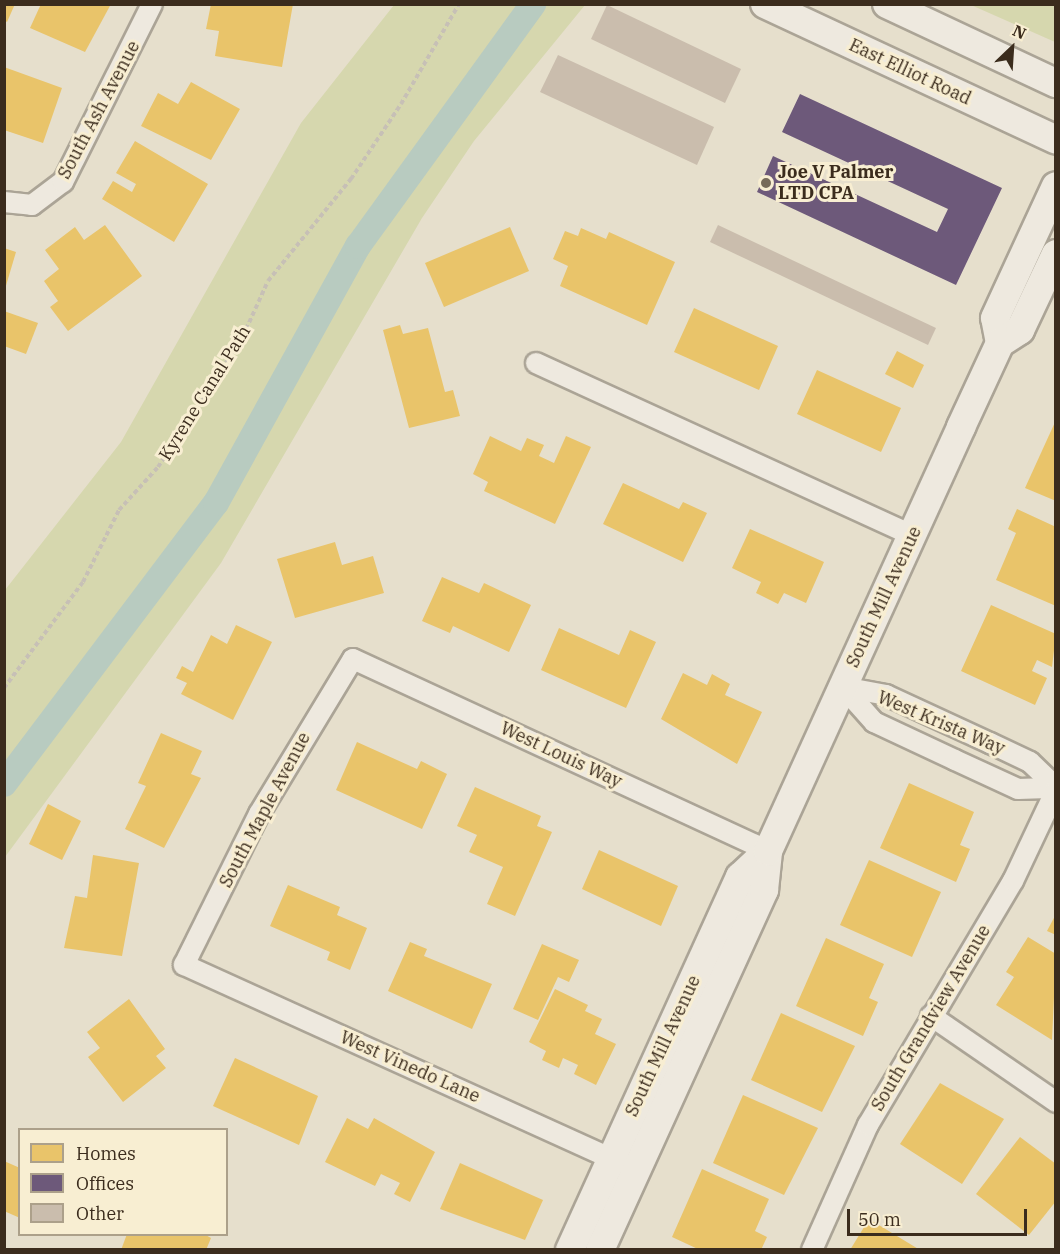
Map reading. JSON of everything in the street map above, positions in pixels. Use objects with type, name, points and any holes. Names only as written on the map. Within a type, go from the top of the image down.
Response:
[{"type":"street","name":"South Ash Avenue","points":[[4,202],[32,205],[63,182],[152,4]]},
{"type":"street","name":"East Elliot Road","points":[[765,4],[1056,140]]},
{"type":"street","points":[[887,4],[1056,82]]},
{"type":"street","points":[[1000,343],[995,318],[1056,186]]},
{"type":"street","name":"South Mill Avenue","points":[[600,1250],[624,1164],[740,877],[768,851],[1000,343],[1020,330],[1056,254]]},
{"type":"street","points":[[536,363],[912,535]]},
{"type":"street","name":"West Louis Way","points":[[353,659],[768,851]]},
{"type":"street","name":"South Maple Avenue","points":[[184,965],[259,814],[353,659]]},
{"type":"street","name":"West Krista Way","points":[[843,687],[886,695],[968,732],[1030,762],[1056,789]]},
{"type":"street","name":"West Krista Way","points":[[843,687],[874,722],[1018,789],[1056,789]]},
{"type":"street","points":[[955,760],[968,732]]},
{"type":"street","name":"South Grandview Avenue","points":[[812,1250],[868,1125],[1013,881],[1056,789]]},
{"type":"street","name":"West Vinedo Lane","points":[[184,965],[624,1164]]},
{"type":"street","points":[[931,1016],[1056,1102]]},
{"type":"street","name":"South Mill Avenue","points":[[570,1250],[624,1164]]},
{"type":"path","name":"Kyrene Canal Path","points":[[4,688],[83,582],[119,510],[158,467],[198,407],[243,336],[268,281],[351,179],[395,114],[459,4]]},
{"type":"green space","points":[[394,5],[585,5],[474,141],[422,218],[221,563],[5,857],[5,590],[121,442],[301,123]]},
{"type":"green space","points":[[971,5],[1055,5],[1055,42]]},
{"type":"building: Homes","points":[[4,4],[15,4],[7,22],[4,20]]},
{"type":"building: Homes","points":[[41,4],[111,4],[85,52],[30,28]]},
{"type":"building: Homes","points":[[211,4],[293,4],[282,67],[215,56],[219,31],[206,29]]},
{"type":"building: Homes","points":[[4,67],[62,88],[43,143],[4,130]]},
{"type":"building: Homes","points":[[191,82],[240,109],[211,160],[141,126],[158,93],[178,104]]},
{"type":"building: Homes","points":[[135,141],[208,184],[174,242],[102,199],[113,181],[132,192],[136,184],[116,173]]},
{"type":"building: Homes","points":[[105,225],[142,276],[68,331],[50,307],[58,301],[44,281],[59,269],[45,250],[75,227],[84,240]]},
{"type":"building: Homes","points":[[510,227],[529,271],[444,307],[425,263]]},
{"type":"building: Homes","points":[[581,228],[606,239],[609,232],[675,262],[647,325],[560,286],[568,266],[553,259],[565,231],[578,236]]},
{"type":"building: Homes","points":[[4,248],[16,252],[5,289],[4,289]]},
{"type":"building: Homes","points":[[694,308],[778,346],[759,390],[674,352]]},
{"type":"building: Homes","points":[[4,311],[38,323],[26,354],[4,346]]},
{"type":"building: Homes","points":[[400,325],[403,334],[428,328],[445,392],[453,390],[460,416],[409,428],[383,330]]},
{"type":"building: Homes","points":[[897,351],[924,365],[913,388],[885,374]]},
{"type":"building: Homes","points":[[817,370],[901,408],[881,452],[797,414]]},
{"type":"building: Homes","points":[[1056,420],[1056,501],[1025,488]]},
{"type":"building: Homes","points":[[490,436],[521,451],[527,438],[544,445],[539,456],[554,463],[566,436],[591,447],[555,524],[484,491],[488,482],[473,474]]},
{"type":"building: Homes","points":[[623,483],[679,509],[683,502],[707,513],[683,562],[603,524]]},
{"type":"building: Homes","points":[[1017,509],[1056,527],[1056,606],[996,580],[1016,533],[1008,529]]},
{"type":"building: Homes","points":[[750,529],[824,562],[806,603],[784,593],[778,604],[756,593],[761,582],[732,568]]},
{"type":"building: Homes","points":[[335,542],[342,565],[373,556],[384,593],[295,618],[277,559]]},
{"type":"building: Homes","points":[[442,577],[479,593],[484,583],[531,605],[509,652],[453,626],[450,633],[422,621]]},
{"type":"building: Homes","points":[[991,605],[1056,634],[1052,667],[1037,660],[1032,671],[1047,678],[1035,705],[961,671]]},
{"type":"building: Homes","points":[[236,625],[272,642],[233,720],[181,694],[187,683],[176,678],[182,666],[193,672],[211,635],[227,644]]},
{"type":"building: Homes","points":[[559,628],[619,655],[630,630],[656,642],[626,708],[541,670]]},
{"type":"building: Homes","points":[[683,673],[707,685],[712,674],[730,684],[725,695],[762,712],[737,764],[661,719]]},
{"type":"building: Homes","points":[[161,733],[202,751],[191,774],[201,778],[164,848],[125,829],[146,786],[138,783]]},
{"type":"building: Homes","points":[[357,742],[417,769],[421,761],[447,774],[422,829],[336,790]]},
{"type":"building: Homes","points":[[909,783],[974,812],[960,845],[970,849],[956,882],[880,848]]},
{"type":"building: Homes","points":[[475,787],[541,816],[537,826],[552,832],[515,916],[487,904],[503,867],[469,852],[477,835],[457,826]]},
{"type":"building: Homes","points":[[48,804],[81,821],[62,860],[29,844]]},
{"type":"building: Homes","points":[[599,850],[678,886],[661,926],[582,889]]},
{"type":"building: Homes","points":[[93,855],[139,863],[122,956],[64,948],[75,896],[87,898]]},
{"type":"building: Homes","points":[[869,860],[941,892],[912,957],[840,925]]},
{"type":"building: Homes","points":[[288,885],[340,907],[337,915],[367,928],[350,970],[327,960],[330,952],[270,926]]},
{"type":"building: Homes","points":[[1056,914],[1056,935],[1047,931]]},
{"type":"building: Homes","points":[[1028,937],[1056,954],[1052,1040],[996,1005],[1014,977],[1006,972]]},
{"type":"building: Homes","points":[[826,938],[884,964],[869,998],[878,1002],[863,1036],[796,1006]]},
{"type":"building: Homes","points":[[410,942],[427,949],[424,956],[492,984],[472,1029],[388,991]]},
{"type":"building: Homes","points":[[542,944],[579,960],[569,982],[558,977],[538,1020],[513,1009]]},
{"type":"building: Homes","points":[[555,989],[588,1005],[585,1011],[602,1019],[595,1034],[616,1044],[596,1085],[574,1074],[578,1065],[563,1058],[559,1068],[542,1060],[546,1051],[529,1042]]},
{"type":"building: Homes","points":[[129,999],[165,1049],[156,1056],[166,1068],[123,1102],[88,1057],[100,1048],[87,1032]]},
{"type":"building: Homes","points":[[781,1013],[855,1046],[822,1112],[751,1080]]},
{"type":"building: Homes","points":[[235,1058],[318,1096],[299,1145],[213,1106]]},
{"type":"building: Homes","points":[[940,1083],[1004,1119],[962,1184],[900,1144]]},
{"type":"building: Homes","points":[[743,1095],[818,1128],[784,1195],[713,1163]]},
{"type":"building: Homes","points":[[347,1118],[368,1129],[374,1118],[435,1152],[410,1202],[394,1194],[400,1183],[381,1174],[375,1186],[325,1162]]},
{"type":"building: Homes","points":[[1020,1137],[1056,1164],[1056,1201],[1029,1235],[976,1194]]},
{"type":"building: Homes","points":[[4,1161],[18,1167],[18,1217],[4,1211]]},
{"type":"building: Homes","points":[[460,1163],[543,1200],[525,1240],[440,1209]]},
{"type":"building: Homes","points":[[702,1169],[769,1199],[755,1231],[767,1237],[761,1250],[700,1250],[672,1237]]},
{"type":"building: Homes","points":[[869,1219],[920,1250],[850,1250]]},
{"type":"building: Homes","points":[[126,1236],[208,1236],[211,1238],[206,1250],[121,1250]]},
{"type":"building: Offices","points":[[800,94],[1002,188],[956,285],[757,192],[773,156],[937,232],[948,209],[782,132]]},
{"type":"building: Other","points":[[607,5],[741,69],[725,103],[591,39]]},
{"type":"building: Other","points":[[558,55],[714,127],[697,165],[540,92]]},
{"type":"building: Other","points":[[718,225],[936,328],[928,345],[710,242]]},
{"type":"waterway","points":[[4,784],[216,503],[358,246],[533,4]]},
{"type":"place","name":"Joe V Palmer LTD CPA","points":[[766,183]]}]
